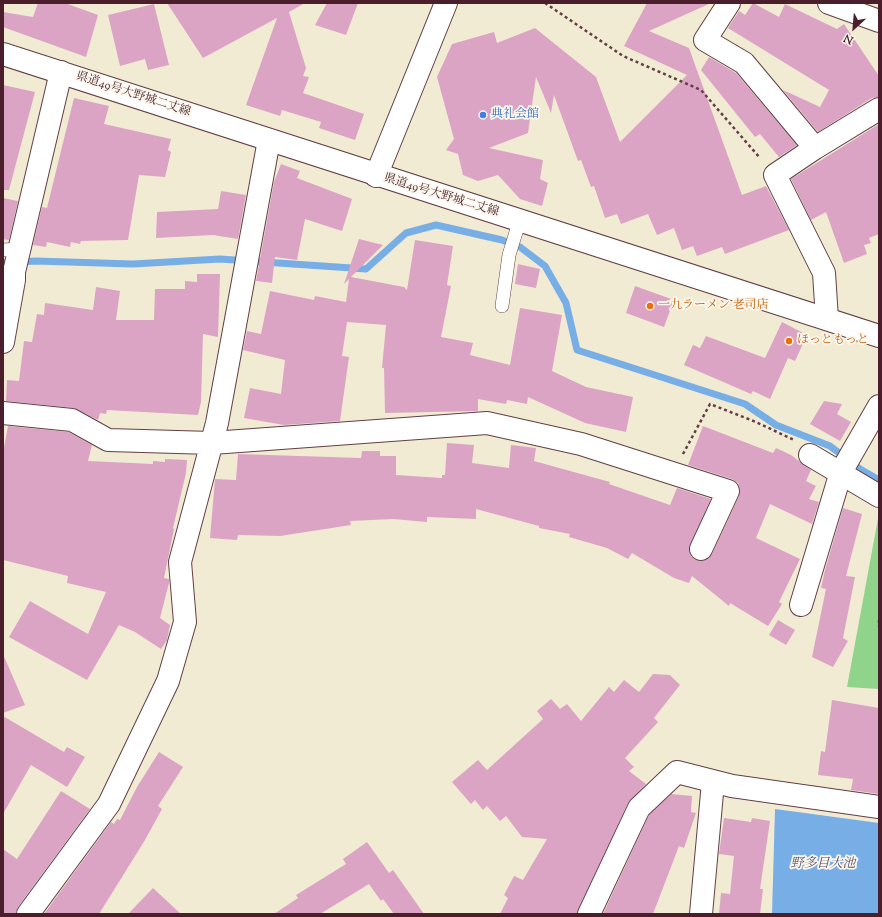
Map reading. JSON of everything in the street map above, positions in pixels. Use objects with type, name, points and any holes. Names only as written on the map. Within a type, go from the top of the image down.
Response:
[{"type":"street","points":[[376,176],[446,3]]},
{"type":"street","points":[[729,3],[705,40],[744,63],[815,148]]},
{"type":"street","points":[[829,3],[879,20]]},
{"type":"street","name":"県道49号大野城二丈線","points":[[3,54],[376,176],[879,336]]},
{"type":"street","points":[[3,342],[12,250],[61,72]]},
{"type":"street","points":[[827,319],[824,273],[775,175],[815,148],[879,109]]},
{"type":"street","points":[[28,914],[109,804],[168,681],[185,622],[180,562],[212,443],[269,140]]},
{"type":"street","points":[[801,606],[840,472],[879,406]]},
{"type":"street","points":[[3,413],[72,420],[108,440],[212,443],[487,423],[581,444],[728,491],[701,549]]},
{"type":"street","points":[[810,455],[879,496]]},
{"type":"street","points":[[589,914],[639,808],[677,772],[732,786],[879,807]]},
{"type":"street","points":[[701,914],[713,782]]},
{"type":"lane","points":[[502,306],[508,255],[517,229]]},
{"type":"path","points":[[545,3],[623,56],[701,90],[775,175]]},
{"type":"path","points":[[672,473],[710,404],[756,422],[804,445],[810,455]]},
{"type":"path","points":[[879,620],[879,627]]},
{"type":"green space","points":[[879,513],[879,689],[847,687]]},
{"type":"water","name":"野多目大池","points":[[775,809],[879,823],[879,914],[772,914]]},
{"type":"building","points":[[38,3],[65,3],[98,15],[86,57],[3,27],[3,12],[33,17]]},
{"type":"building","points":[[167,3],[305,3],[289,12],[306,68],[303,76],[309,77],[303,93],[364,114],[355,140],[319,128],[321,122],[282,110],[280,116],[246,105],[277,18],[203,58]]},
{"type":"building","points":[[327,3],[358,3],[346,35],[315,25]]},
{"type":"building","points":[[647,3],[711,3],[649,31],[689,48],[742,195],[766,186],[789,230],[725,254],[722,247],[697,256],[693,246],[682,250],[674,228],[657,235],[648,214],[621,224],[617,214],[605,218],[594,186],[591,187],[581,160],[578,161],[554,95],[551,113],[536,77],[528,133],[489,148],[543,160],[540,179],[548,183],[542,206],[520,199],[498,175],[478,181],[463,175],[458,154],[446,150],[454,139],[437,77],[452,44],[494,32],[497,43],[535,28],[596,77],[620,142],[687,75],[624,46]]},
{"type":"building","points":[[753,3],[779,17],[785,4],[837,29],[844,24],[879,76],[879,97],[872,98],[818,132],[783,90],[820,107],[829,90],[728,28],[739,11],[745,15]]},
{"type":"building","points":[[154,4],[169,65],[148,70],[145,59],[120,66],[108,15]]},
{"type":"building","points":[[709,57],[736,73],[797,145],[779,157],[760,134],[755,137],[701,70]]},
{"type":"building","points":[[3,85],[35,92],[9,190],[3,190]]},
{"type":"building","points":[[74,98],[109,106],[104,124],[171,139],[168,150],[171,152],[165,177],[139,175],[128,240],[81,241],[80,244],[71,242],[70,247],[47,242],[46,247],[33,245],[42,207],[47,208]]},
{"type":"building","points":[[879,124],[879,234],[869,238],[871,243],[864,245],[867,254],[844,263],[826,212],[811,220],[791,179]]},
{"type":"building","points":[[281,164],[300,171],[297,178],[352,199],[342,231],[305,219],[297,260],[275,257],[272,283],[256,281],[274,182]]},
{"type":"building","points":[[221,191],[246,195],[238,239],[213,235],[156,238],[157,212],[218,209]]},
{"type":"building","points":[[3,198],[18,201],[9,240],[3,239]]},
{"type":"building","points":[[359,239],[383,245],[351,277],[404,287],[407,290],[415,240],[453,246],[447,285],[451,286],[441,337],[473,343],[470,355],[510,365],[520,308],[562,315],[552,371],[586,387],[633,397],[626,432],[585,423],[528,397],[527,404],[507,400],[506,404],[478,399],[478,411],[385,413],[384,368],[382,368],[386,325],[347,322],[342,356],[349,357],[340,421],[284,425],[244,418],[250,388],[281,394],[285,360],[243,350],[247,331],[261,334],[270,291],[314,300],[315,296],[346,302],[349,279],[344,284]]},
{"type":"building","points":[[518,264],[540,269],[536,288],[515,284]]},
{"type":"building","points":[[197,274],[220,274],[218,337],[203,334],[201,402],[198,415],[107,410],[106,414],[100,413],[98,420],[74,408],[6,401],[7,380],[19,381],[24,341],[32,342],[37,314],[44,315],[45,303],[93,310],[96,287],[120,291],[116,320],[154,320],[155,289],[185,289],[185,281],[197,282]]},
{"type":"building","name":"一九ラーメン 老司店","points":[[635,286],[674,300],[664,327],[626,313]]},
{"type":"building","points":[[782,322],[807,335],[795,361],[788,358],[770,399],[753,391],[751,394],[684,365],[693,345],[700,348],[706,336],[765,358]]},
{"type":"building","points":[[824,401],[842,404],[837,414],[851,422],[840,441],[810,424]]},
{"type":"building","points":[[8,426],[68,432],[92,445],[88,461],[153,464],[153,461],[165,462],[165,459],[187,460],[186,473],[173,528],[164,578],[169,579],[169,583],[160,618],[170,625],[167,640],[161,649],[135,632],[119,625],[87,680],[9,637],[30,601],[88,634],[106,592],[67,583],[68,576],[3,560],[3,453]]},
{"type":"building","points":[[703,426],[773,453],[776,448],[791,455],[811,470],[806,481],[816,486],[809,499],[819,502],[812,524],[770,504],[756,538],[800,559],[779,602],[782,604],[768,626],[730,603],[729,606],[692,576],[689,583],[674,578],[632,553],[628,559],[607,548],[569,537],[570,534],[539,528],[539,526],[476,509],[476,519],[427,517],[427,522],[393,519],[350,521],[351,525],[280,536],[238,535],[237,540],[210,538],[215,479],[236,480],[238,454],[361,458],[362,451],[380,451],[380,456],[396,456],[396,475],[442,478],[442,475],[445,475],[447,443],[474,445],[472,463],[509,468],[511,445],[536,448],[534,461],[610,482],[609,484],[670,505],[677,488],[711,499],[689,550],[691,556],[695,560],[702,561],[708,559],[712,554],[739,496],[740,490],[738,483],[732,479],[688,465]]},
{"type":"building","points":[[843,508],[862,514],[846,576],[855,577],[843,638],[848,641],[833,667],[812,657],[826,589],[821,588]]},
{"type":"building","points":[[778,620],[795,630],[786,645],[769,635]]},
{"type":"building","points":[[3,654],[25,705],[3,713]]},
{"type":"building","points":[[653,674],[670,675],[680,685],[654,718],[658,722],[625,758],[634,767],[629,771],[646,784],[628,803],[577,914],[500,914],[508,898],[504,895],[514,876],[523,880],[547,839],[522,837],[506,816],[500,821],[487,806],[483,810],[475,800],[471,804],[452,782],[478,760],[487,770],[543,719],[537,711],[551,699],[560,709],[567,704],[581,721],[609,687],[614,692],[624,680],[639,692]]},
{"type":"building","points":[[832,700],[879,708],[879,794],[851,790],[853,779],[818,775],[821,751],[825,752]]},
{"type":"building","points":[[3,716],[64,752],[67,747],[85,757],[67,787],[31,765],[3,814]]},
{"type":"building","points":[[159,752],[183,767],[158,806],[162,809],[145,840],[99,914],[44,914],[111,822],[114,824],[117,819],[120,820],[137,787]]},
{"type":"building","points":[[61,791],[90,809],[18,907],[16,914],[3,914],[3,849],[17,859]]},
{"type":"building","points":[[671,794],[692,796],[691,812],[696,813],[684,848],[679,846],[653,914],[603,914],[649,815]]},
{"type":"building","points":[[724,818],[751,822],[752,818],[770,821],[760,889],[763,889],[760,914],[719,914],[721,893],[730,894],[734,856],[719,854]]},
{"type":"building","points":[[367,842],[389,873],[393,870],[424,914],[394,914],[383,899],[381,901],[369,884],[320,914],[274,914],[298,898],[296,895],[346,864],[343,859]]},
{"type":"building","points":[[153,888],[181,914],[128,914]]},
{"type":"waterway","points":[[3,263],[36,261],[133,264],[220,259],[366,269],[406,233],[436,225],[502,240],[520,247],[545,266],[566,303],[577,350],[745,404],[776,425],[830,446],[860,469],[879,480]]},
{"type":"place","name":"典礼会館","points":[[483,115]]},
{"type":"place","name":"一九ラーメン 老司店","points":[[650,306]]},
{"type":"place","name":"ほっともっと","points":[[789,341]]}]
